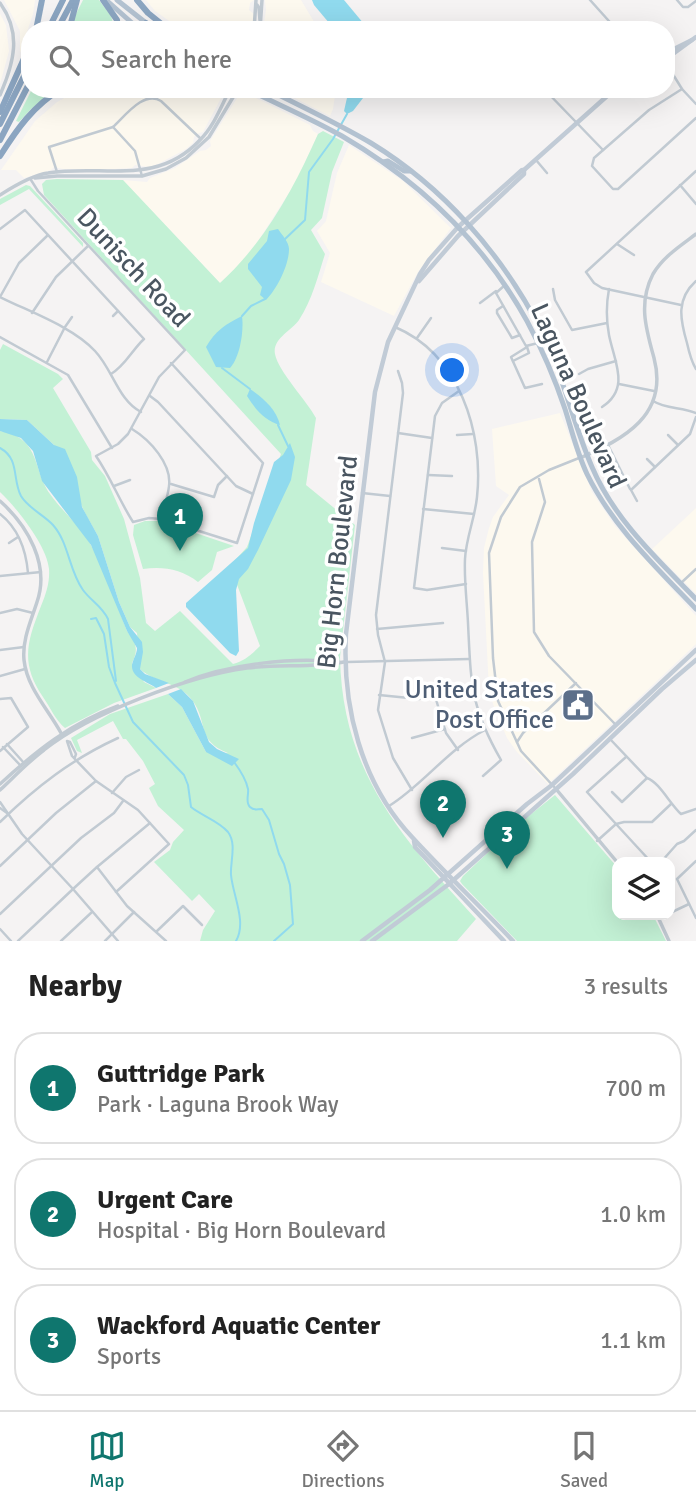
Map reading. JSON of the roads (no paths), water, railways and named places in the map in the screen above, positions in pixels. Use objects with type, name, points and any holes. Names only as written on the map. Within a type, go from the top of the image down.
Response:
[{"type":"highway","points":[[38,21],[42,0]]},
{"type":"highway","points":[[52,21],[63,0]]},
{"type":"highway","points":[[62,21],[75,0]]},
{"type":"highway","points":[[71,21],[75,0]]},
{"type":"highway","points":[[105,0],[117,21]]},
{"type":"highway","points":[[137,0],[158,21]]},
{"type":"highway","points":[[0,112],[21,65]]},
{"type":"highway","points":[[0,124],[21,82]]},
{"type":"highway","points":[[0,140],[22,98]]},
{"type":"highway","points":[[0,156],[31,112],[49,98]]},
{"type":"main road","points":[[105,0],[135,21]]},
{"type":"main road","points":[[117,0],[137,21]]},
{"type":"main road","points":[[675,50],[694,38]]},
{"type":"main road","points":[[675,53],[694,38]]},
{"type":"main road","name":"Laguna Boulevard","points":[[265,98],[341,135],[383,162],[429,198],[460,229],[505,285],[538,343],[559,394],[580,458],[595,489],[615,521],[696,609]]},
{"type":"main road","name":"Laguna Boulevard","points":[[285,98],[348,129],[411,171],[467,223],[507,273],[540,329],[560,374],[587,455],[601,485],[621,517],[696,599]]},
{"type":"main road","name":"Big Horn Boulevard","points":[[467,223],[513,178],[605,98]]},
{"type":"main road","points":[[383,162],[388,161],[404,171],[411,171]]},
{"type":"main road","name":"Big Horn Boulevard","points":[[513,941],[414,839],[389,806],[358,743],[348,700],[344,663],[345,634],[377,383],[394,327],[429,260],[460,229],[524,174],[524,170]]},
{"type":"main road","points":[[501,195],[513,178]]},
{"type":"main road","points":[[615,521],[621,522],[644,550],[649,550]]},
{"type":"main road","points":[[372,941],[449,884],[696,650]]},
{"type":"main road","points":[[362,941],[443,878],[527,804],[554,787],[593,755],[696,660]]},
{"type":"main road","points":[[593,755],[615,730],[616,724]]},
{"type":"main road","name":"Big Horn Boulevard","points":[[414,839],[415,847],[504,941]]},
{"type":"street","points":[[590,0],[609,21]]},
{"type":"street","points":[[677,0],[688,7],[696,1]]},
{"type":"street","points":[[258,21],[259,2]]},
{"type":"street","points":[[0,3],[12,25],[15,50],[0,95]]},
{"type":"street","points":[[675,75],[682,89],[696,104]]},
{"type":"street","points":[[675,93],[682,89]]},
{"type":"street","points":[[57,172],[49,147],[113,127],[150,98]]},
{"type":"street","points":[[155,98],[201,139]]},
{"type":"street","points":[[0,195],[40,175],[57,172],[141,174],[170,162],[201,139],[212,125],[226,98]]},
{"type":"street","points":[[33,179],[141,174],[177,164],[200,148],[233,98]]},
{"type":"street","points":[[553,98],[603,149]]},
{"type":"street","points":[[668,98],[649,110],[594,158],[592,166],[613,189],[618,189],[696,118]]},
{"type":"street","points":[[113,127],[135,151],[141,174]]},
{"type":"street","points":[[536,160],[547,173]]},
{"type":"street","points":[[681,305],[596,285],[586,272],[696,171]]},
{"type":"street","name":"Dunisch Road","points":[[33,179],[38,191],[185,350],[163,371],[132,429],[112,448]]},
{"type":"street","points":[[680,185],[696,204]]},
{"type":"street","points":[[0,229],[25,210],[144,339],[120,368],[111,374]]},
{"type":"street","points":[[612,857],[525,756],[507,724],[496,694],[489,553],[499,523],[515,493],[527,482],[608,445],[635,429],[646,414],[655,391],[655,363],[644,324],[645,296],[658,267],[696,234]]},
{"type":"street","points":[[48,235],[19,263],[0,297],[64,329],[94,350],[127,401],[141,412]]},
{"type":"street","points":[[617,244],[634,255]]},
{"type":"street","points":[[32,313],[50,284],[88,246]]},
{"type":"street","points":[[696,281],[686,291],[681,305],[682,324],[696,369]]},
{"type":"street","points":[[480,303],[505,285]]},
{"type":"street","points":[[553,289],[555,300],[572,330],[607,323]]},
{"type":"street","points":[[603,407],[613,398],[619,384],[607,323],[609,289]]},
{"type":"street","points":[[496,291],[527,347]]},
{"type":"street","points":[[503,306],[497,312],[507,330],[513,339],[520,335]]},
{"type":"street","points":[[113,316],[118,311]]},
{"type":"street","points":[[47,362],[72,317]]},
{"type":"street","points":[[417,338],[430,318]]},
{"type":"street","points":[[394,327],[417,338],[448,370],[468,412],[473,434],[478,486],[466,551],[469,659],[472,693],[485,730],[501,760],[483,776]]},
{"type":"street","points":[[0,337],[71,378],[112,448],[96,456],[109,473],[133,522],[161,519],[237,543],[263,463],[171,363]]},
{"type":"street","points":[[538,343],[511,356],[525,388],[542,384]]},
{"type":"street","points":[[579,374],[616,361]]},
{"type":"street","points":[[398,371],[403,389],[376,615],[385,662],[378,710],[385,737],[399,770],[412,790]]},
{"type":"street","points":[[619,384],[655,391]]},
{"type":"street","points":[[459,391],[444,401],[438,409],[414,588],[431,590],[466,584]]},
{"type":"street","points":[[149,396],[158,402],[239,488],[253,494]]},
{"type":"street","points":[[631,490],[692,431],[696,415],[678,407],[664,407],[653,401]]},
{"type":"street","points":[[132,429],[164,461],[170,483],[161,519]]},
{"type":"street","points":[[398,433],[432,438]]},
{"type":"street","points":[[457,435],[473,434]]},
{"type":"street","points":[[668,435],[678,445]]},
{"type":"street","points":[[608,445],[638,501]]},
{"type":"street","points":[[647,459],[655,467]]},
{"type":"street","points":[[428,475],[452,476]]},
{"type":"street","points":[[170,483],[214,497],[218,485],[227,476]]},
{"type":"street","points":[[539,478],[545,502],[532,542],[534,630],[547,653],[616,724]]},
{"type":"street","points":[[114,486],[131,480]]},
{"type":"street","points":[[362,493],[390,496]]},
{"type":"street","points":[[0,500],[32,542],[41,572],[40,592],[24,647],[25,669],[33,688],[64,737],[70,742],[76,758],[96,781],[138,810],[169,844],[117,892]]},
{"type":"street","points":[[423,509],[474,514]]},
{"type":"street","points":[[0,514],[26,551],[28,573]]},
{"type":"street","points":[[9,543],[18,537]]},
{"type":"street","points":[[442,548],[466,551]]},
{"type":"street","points":[[681,583],[696,569]]},
{"type":"street","points":[[0,576],[41,572]]},
{"type":"street","points":[[0,613],[17,610],[33,613]]},
{"type":"street","points":[[377,629],[443,623]]},
{"type":"street","points":[[0,650],[24,647]]},
{"type":"street","points":[[0,784],[22,764],[111,710],[185,683],[247,668],[469,659]]},
{"type":"street","points":[[0,676],[25,669]]},
{"type":"street","points":[[517,742],[576,683]]},
{"type":"street","points":[[379,695],[419,699],[435,696],[444,729],[458,750]]},
{"type":"street","points":[[0,699],[11,698],[28,724],[27,728],[0,751]]},
{"type":"street","points":[[412,738],[444,729]]},
{"type":"street","points":[[389,806],[412,790],[469,739],[485,730]]},
{"type":"street","points":[[0,790],[44,750],[64,737]]},
{"type":"street","points":[[0,822],[47,779],[76,758],[118,738]]},
{"type":"street","points":[[610,739],[682,814],[696,809]]},
{"type":"street","points":[[5,746],[22,764]]},
{"type":"street","points":[[626,757],[587,792],[646,857]]},
{"type":"street","points":[[111,793],[126,777],[139,770]]},
{"type":"street","points":[[612,792],[622,802],[647,779]]},
{"type":"street","points":[[0,866],[56,813],[96,781]]},
{"type":"street","points":[[0,914],[81,838],[114,813],[123,800]]},
{"type":"street","points":[[0,802],[27,840],[118,941]]},
{"type":"street","points":[[597,841],[616,824],[652,822],[671,804]]},
{"type":"street","points":[[0,808],[7,813]]},
{"type":"street","points":[[18,941],[97,867],[150,823]]},
{"type":"street","points":[[665,857],[696,830]]},
{"type":"street","points":[[696,861],[677,880],[696,918]]},
{"type":"street","points":[[97,867],[139,919],[166,941]]},
{"type":"street","points":[[675,911],[689,904]]},
{"type":"street","points":[[157,931],[183,906],[202,925]]},
{"type":"street","points":[[61,941],[92,912]]},
{"type":"street","points":[[105,941],[134,912]]},
{"type":"street","points":[[659,920],[669,941]]},
{"type":"street","points":[[0,929],[12,941]]},
{"type":"water","points":[[312,0],[344,0],[362,21],[327,21]]},
{"type":"water","points":[[347,98],[363,98],[353,111],[347,114],[344,111]]},
{"type":"water","points":[[278,229],[288,244],[287,262],[282,276],[266,300],[260,295],[262,287],[248,269],[248,264],[267,241],[269,231]]},
{"type":"water","points":[[242,316],[240,344],[233,363],[230,368],[216,367],[206,347],[221,329]]},
{"type":"water","points":[[250,389],[268,404],[280,425],[270,421],[257,410],[247,396]]},
{"type":"water","points":[[0,419],[27,420],[54,445],[65,449],[77,477],[82,507],[98,536],[119,602],[130,627],[142,642],[140,669],[145,674],[169,683],[156,688],[134,673],[132,665],[137,648],[127,631],[91,545],[42,481],[33,451],[21,438],[0,431]]},
{"type":"water","points":[[290,443],[295,457],[291,480],[258,550],[239,579],[236,590],[239,651],[236,656],[186,607],[186,603],[248,548],[274,462],[283,455]]},
{"type":"water","points":[[181,689],[193,701],[209,742],[217,749],[239,759],[232,766],[206,752],[182,707],[168,694]]},
{"type":"waterway","points":[[285,239],[305,220],[309,172],[347,114]]},
{"type":"waterway","points":[[242,316],[251,306],[265,299]]},
{"type":"waterway","points":[[222,368],[250,389]]},
{"type":"waterway","points":[[278,425],[288,446]]},
{"type":"waterway","points":[[0,448],[13,464],[21,496],[58,532],[78,582],[108,619],[116,681]]},
{"type":"waterway","points":[[91,619],[96,618],[104,634],[109,667],[133,722],[184,775],[191,807],[220,825],[231,837],[231,875],[240,917],[236,941]]},
{"type":"waterway","points":[[234,762],[247,785],[249,805],[253,809],[262,809],[269,820],[290,885],[293,924],[274,941]]},
{"type":"place","name":"Guttridge Park","points":[[180,551]]},
{"type":"place","name":"United States Post Office","points":[[578,705]]},
{"type":"place","name":"Urgent Care","points":[[443,838]]},
{"type":"place","name":"Wackford Aquatic Center","points":[[507,869]]}]
